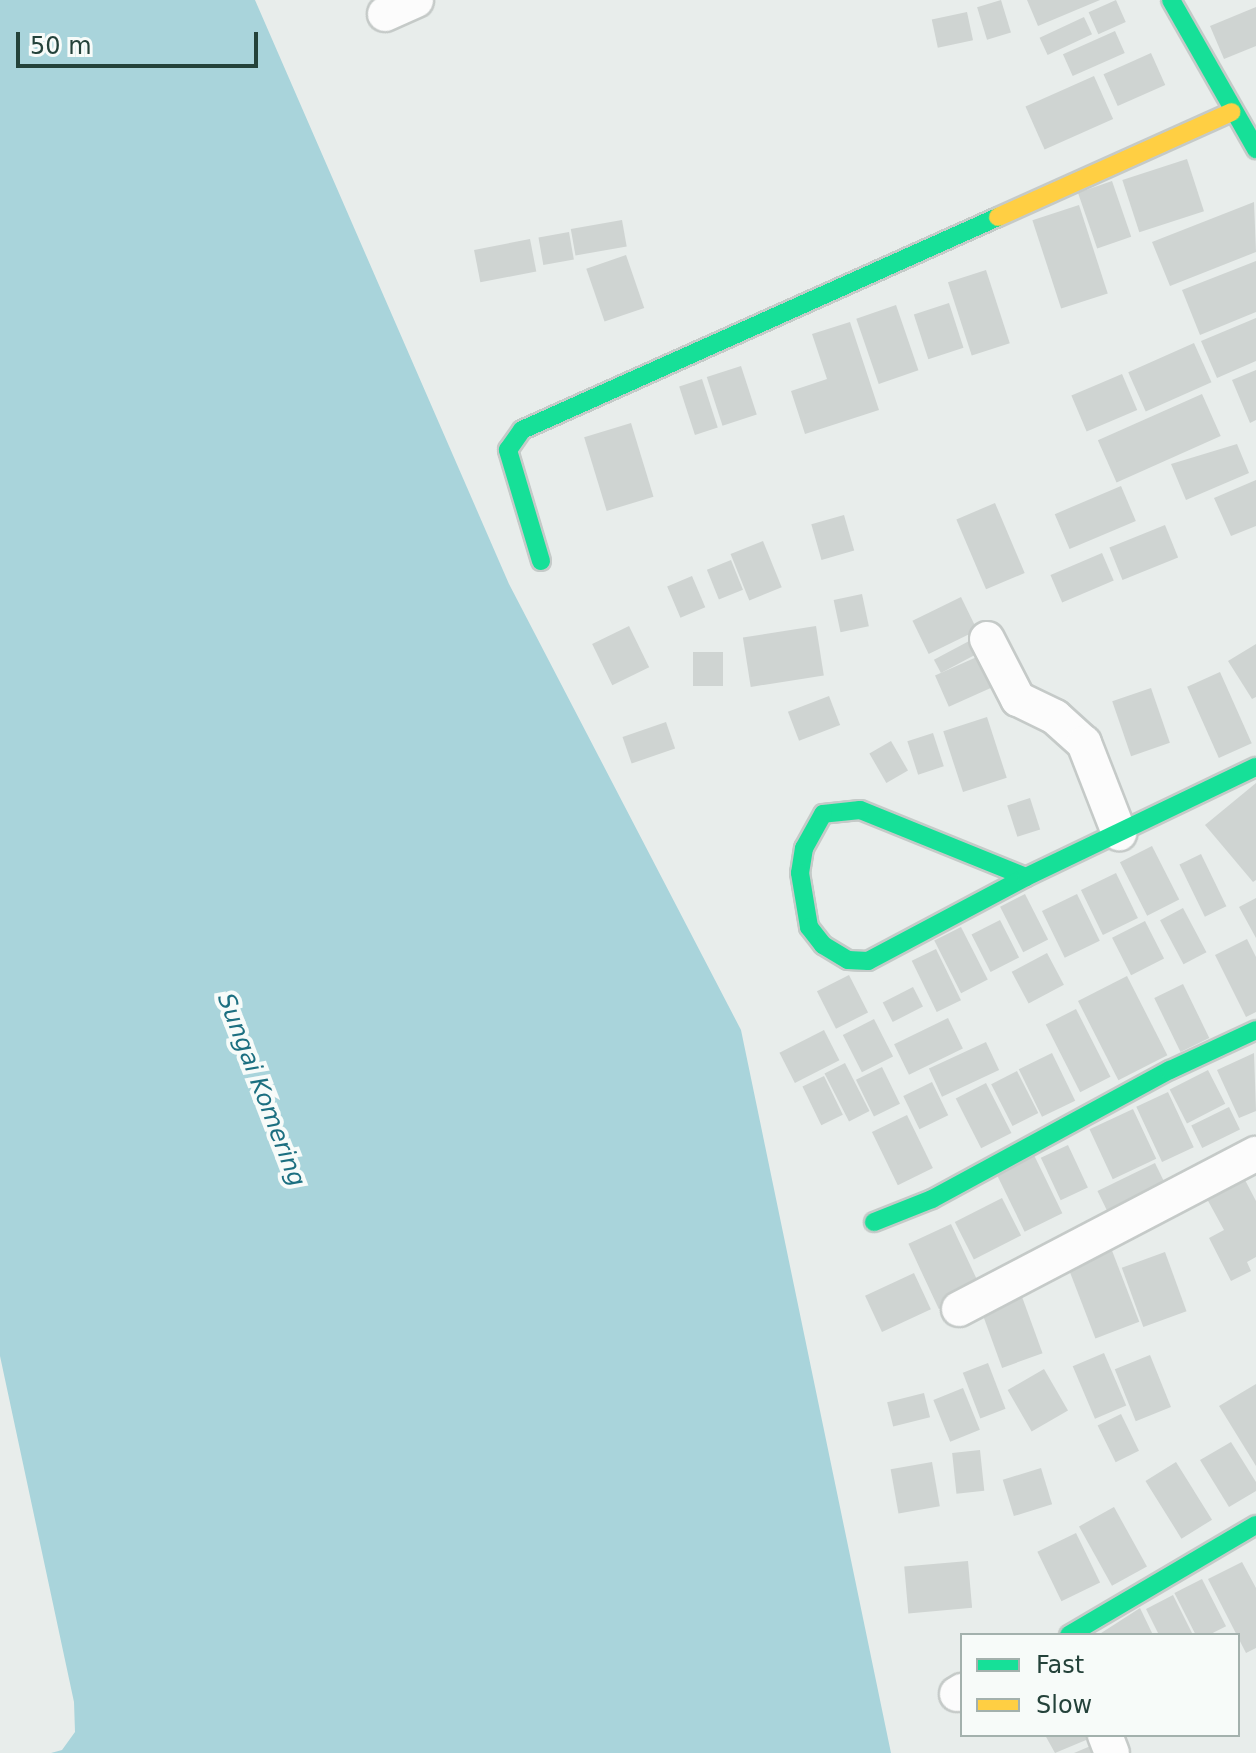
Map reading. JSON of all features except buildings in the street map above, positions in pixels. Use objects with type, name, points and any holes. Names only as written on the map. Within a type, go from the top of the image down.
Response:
[{"type":"street","points":[[385,14],[416,0]]},
{"type":"street","points":[[1171,0],[1232,112],[1256,149]]},
{"type":"street","points":[[541,561],[508,450],[522,430],[1232,112]]},
{"type":"street","points":[[987,639],[1018,699],[1055,717],[1084,743],[1119,833]]},
{"type":"street","points":[[1026,877],[860,810],[823,814],[804,848],[800,873],[809,927],[823,945],[857,962],[1256,767]]},
{"type":"street","points":[[874,1222],[932,1199],[1170,1070],[1256,1030]]},
{"type":"street","points":[[959,1309],[1256,1154]]},
{"type":"street","points":[[1072,1633],[1256,1525]]},
{"type":"water","name":"Sungai Komering","points":[[0,0],[255,0],[509,584],[741,1030],[891,1753],[51,1753],[62,1750],[75,1732],[74,1702],[0,1356]]},
{"type":"traffic: fast","points":[[1171,0],[1256,149]]},
{"type":"traffic: fast","points":[[541,561],[508,450],[522,430],[998,217]]},
{"type":"traffic: fast","points":[[1026,877],[860,810],[823,814],[804,848],[800,873],[809,927],[823,945],[848,960],[868,961],[1026,877],[1256,767]]},
{"type":"traffic: fast","points":[[874,1222],[932,1199],[1170,1070],[1256,1030]]},
{"type":"traffic: fast","points":[[1072,1633],[1256,1525]]},
{"type":"traffic: slow","points":[[998,217],[1232,112]]}]
